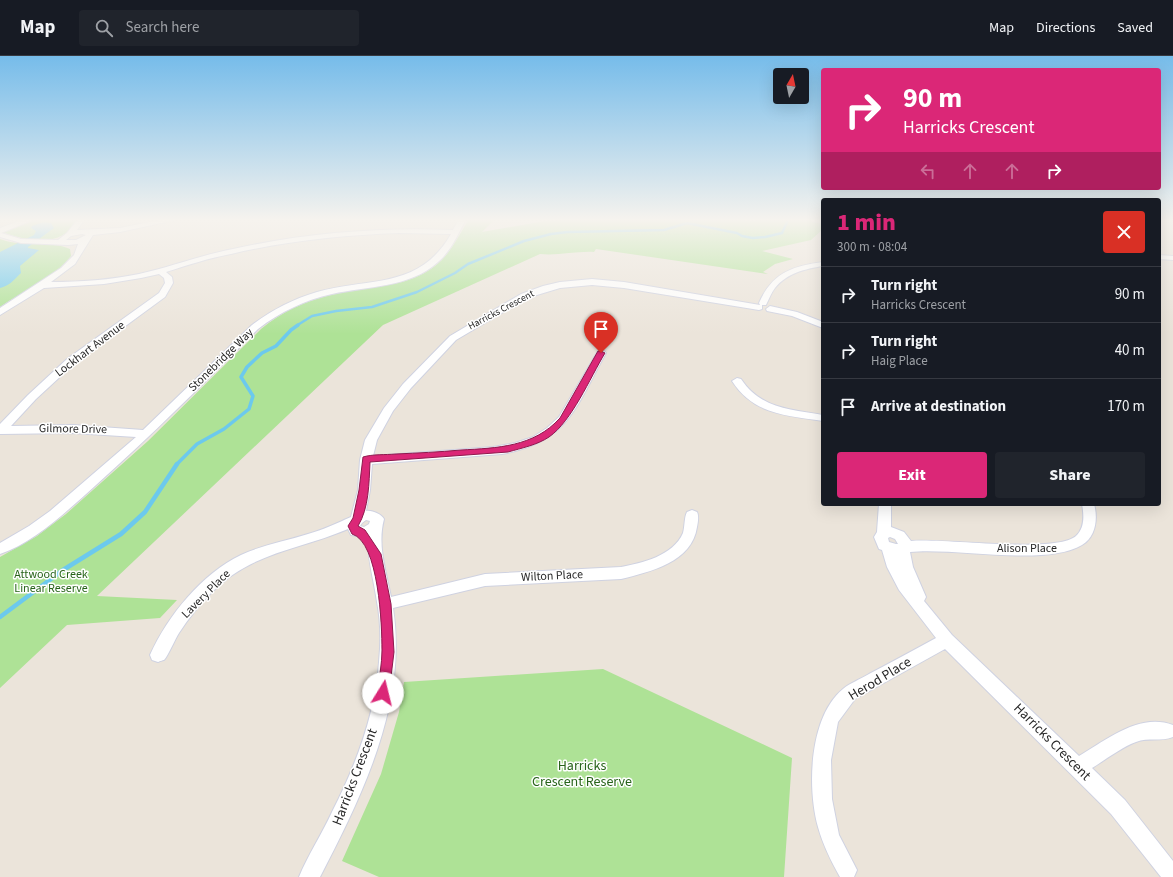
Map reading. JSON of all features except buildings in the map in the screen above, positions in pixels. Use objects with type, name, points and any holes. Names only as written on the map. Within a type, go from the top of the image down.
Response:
[{"type":"street","points":[[0,312],[42,285],[76,257]]},
{"type":"street","points":[[42,285],[70,285],[106,282],[160,271],[210,257]]},
{"type":"street","name":"Stonebridge Way","points":[[0,549],[34,530],[54,514],[146,434],[250,331],[269,316],[283,308],[309,298],[338,290],[397,280],[420,271],[439,257]]},
{"type":"street","points":[[766,306],[772,299],[770,290],[776,281],[788,273],[804,267],[821,264]]},
{"type":"street","name":"Lockhart Avenue","points":[[1,430],[41,388],[71,361],[162,295],[169,283],[168,277],[160,271]]},
{"type":"street","name":"Harricks Crescent","points":[[375,554],[358,526],[364,490],[366,460],[372,440],[388,410],[407,386],[453,338],[464,330],[533,292],[560,285],[598,283],[766,306],[794,314],[821,324]]},
{"type":"street","points":[[366,460],[486,452],[508,449],[526,444],[545,436],[556,428],[563,419],[601,353]]},
{"type":"street","points":[[737,381],[742,391],[757,403],[768,407],[821,418]]},
{"type":"street","name":"Gilmore Drive","points":[[1,430],[68,428],[104,429],[146,434]]},
{"type":"street","name":"Harricks Crescent","points":[[309,877],[334,831],[367,752],[378,716],[385,682],[388,652],[386,604],[375,554],[374,521],[364,490]]},
{"type":"street","name":"Alison Place","points":[[888,547],[895,550],[898,540],[933,545],[1014,549],[1064,547],[1078,542],[1087,533],[1090,521],[1088,506]]},
{"type":"street","name":"Harricks Crescent","points":[[885,507],[912,582],[926,613]]},
{"type":"street","name":"Wilton Place","points":[[386,604],[485,580],[621,573],[639,569],[672,554],[682,545],[688,535],[692,515]]},
{"type":"street","name":"Lavery Place","points":[[158,655],[176,624],[207,588],[233,566],[259,554],[358,526],[369,531],[374,521]]},
{"type":"street","name":"Harricks Crescent","points":[[888,547],[894,567],[904,586],[947,640],[1118,807],[1173,877]]},
{"type":"street","name":"Herod Place","points":[[847,870],[835,848],[826,822],[822,788],[824,748],[829,724],[838,706],[850,694],[947,640]]},
{"type":"street","points":[[1078,767],[1132,734],[1146,731],[1167,731]]},
{"type":"green space","points":[[0,257],[70,257],[56,271],[38,284],[0,307]]},
{"type":"green space","name":"Attwood Creek Linear Reserve","points":[[444,257],[533,257],[383,325],[97,596],[177,600],[160,618],[67,625],[0,688],[0,557],[37,536],[66,514],[148,441],[261,329],[269,323],[296,307],[315,299],[412,279],[435,266]]},
{"type":"green space","name":"Attwood Creek Linear Reserve","points":[[653,257],[786,257],[793,259],[775,264],[763,272],[768,274]]},
{"type":"green space","name":"Harricks Crescent Reserve","points":[[603,669],[792,758],[784,877],[379,877],[342,861],[381,774],[399,712],[404,682]]},
{"type":"water","points":[[0,257],[30,257],[20,266],[21,273],[9,284],[0,288]]},
{"type":"waterway","points":[[296,326],[312,316],[336,311],[372,307],[417,292],[455,273],[468,264],[484,257]]},
{"type":"waterway","points":[[177,464],[197,444],[224,429],[249,409],[253,396],[241,377],[247,367],[262,353],[276,346],[291,330],[298,325]]},
{"type":"waterway","points":[[0,617],[63,570],[121,534],[145,512],[177,464]]},
{"type":"route","points":[[383,693],[388,652],[386,604],[375,554],[361,533],[356,531],[353,526],[358,518],[364,490],[366,460],[486,452],[508,449],[526,444],[545,436],[556,428],[563,419],[601,353]]}]
